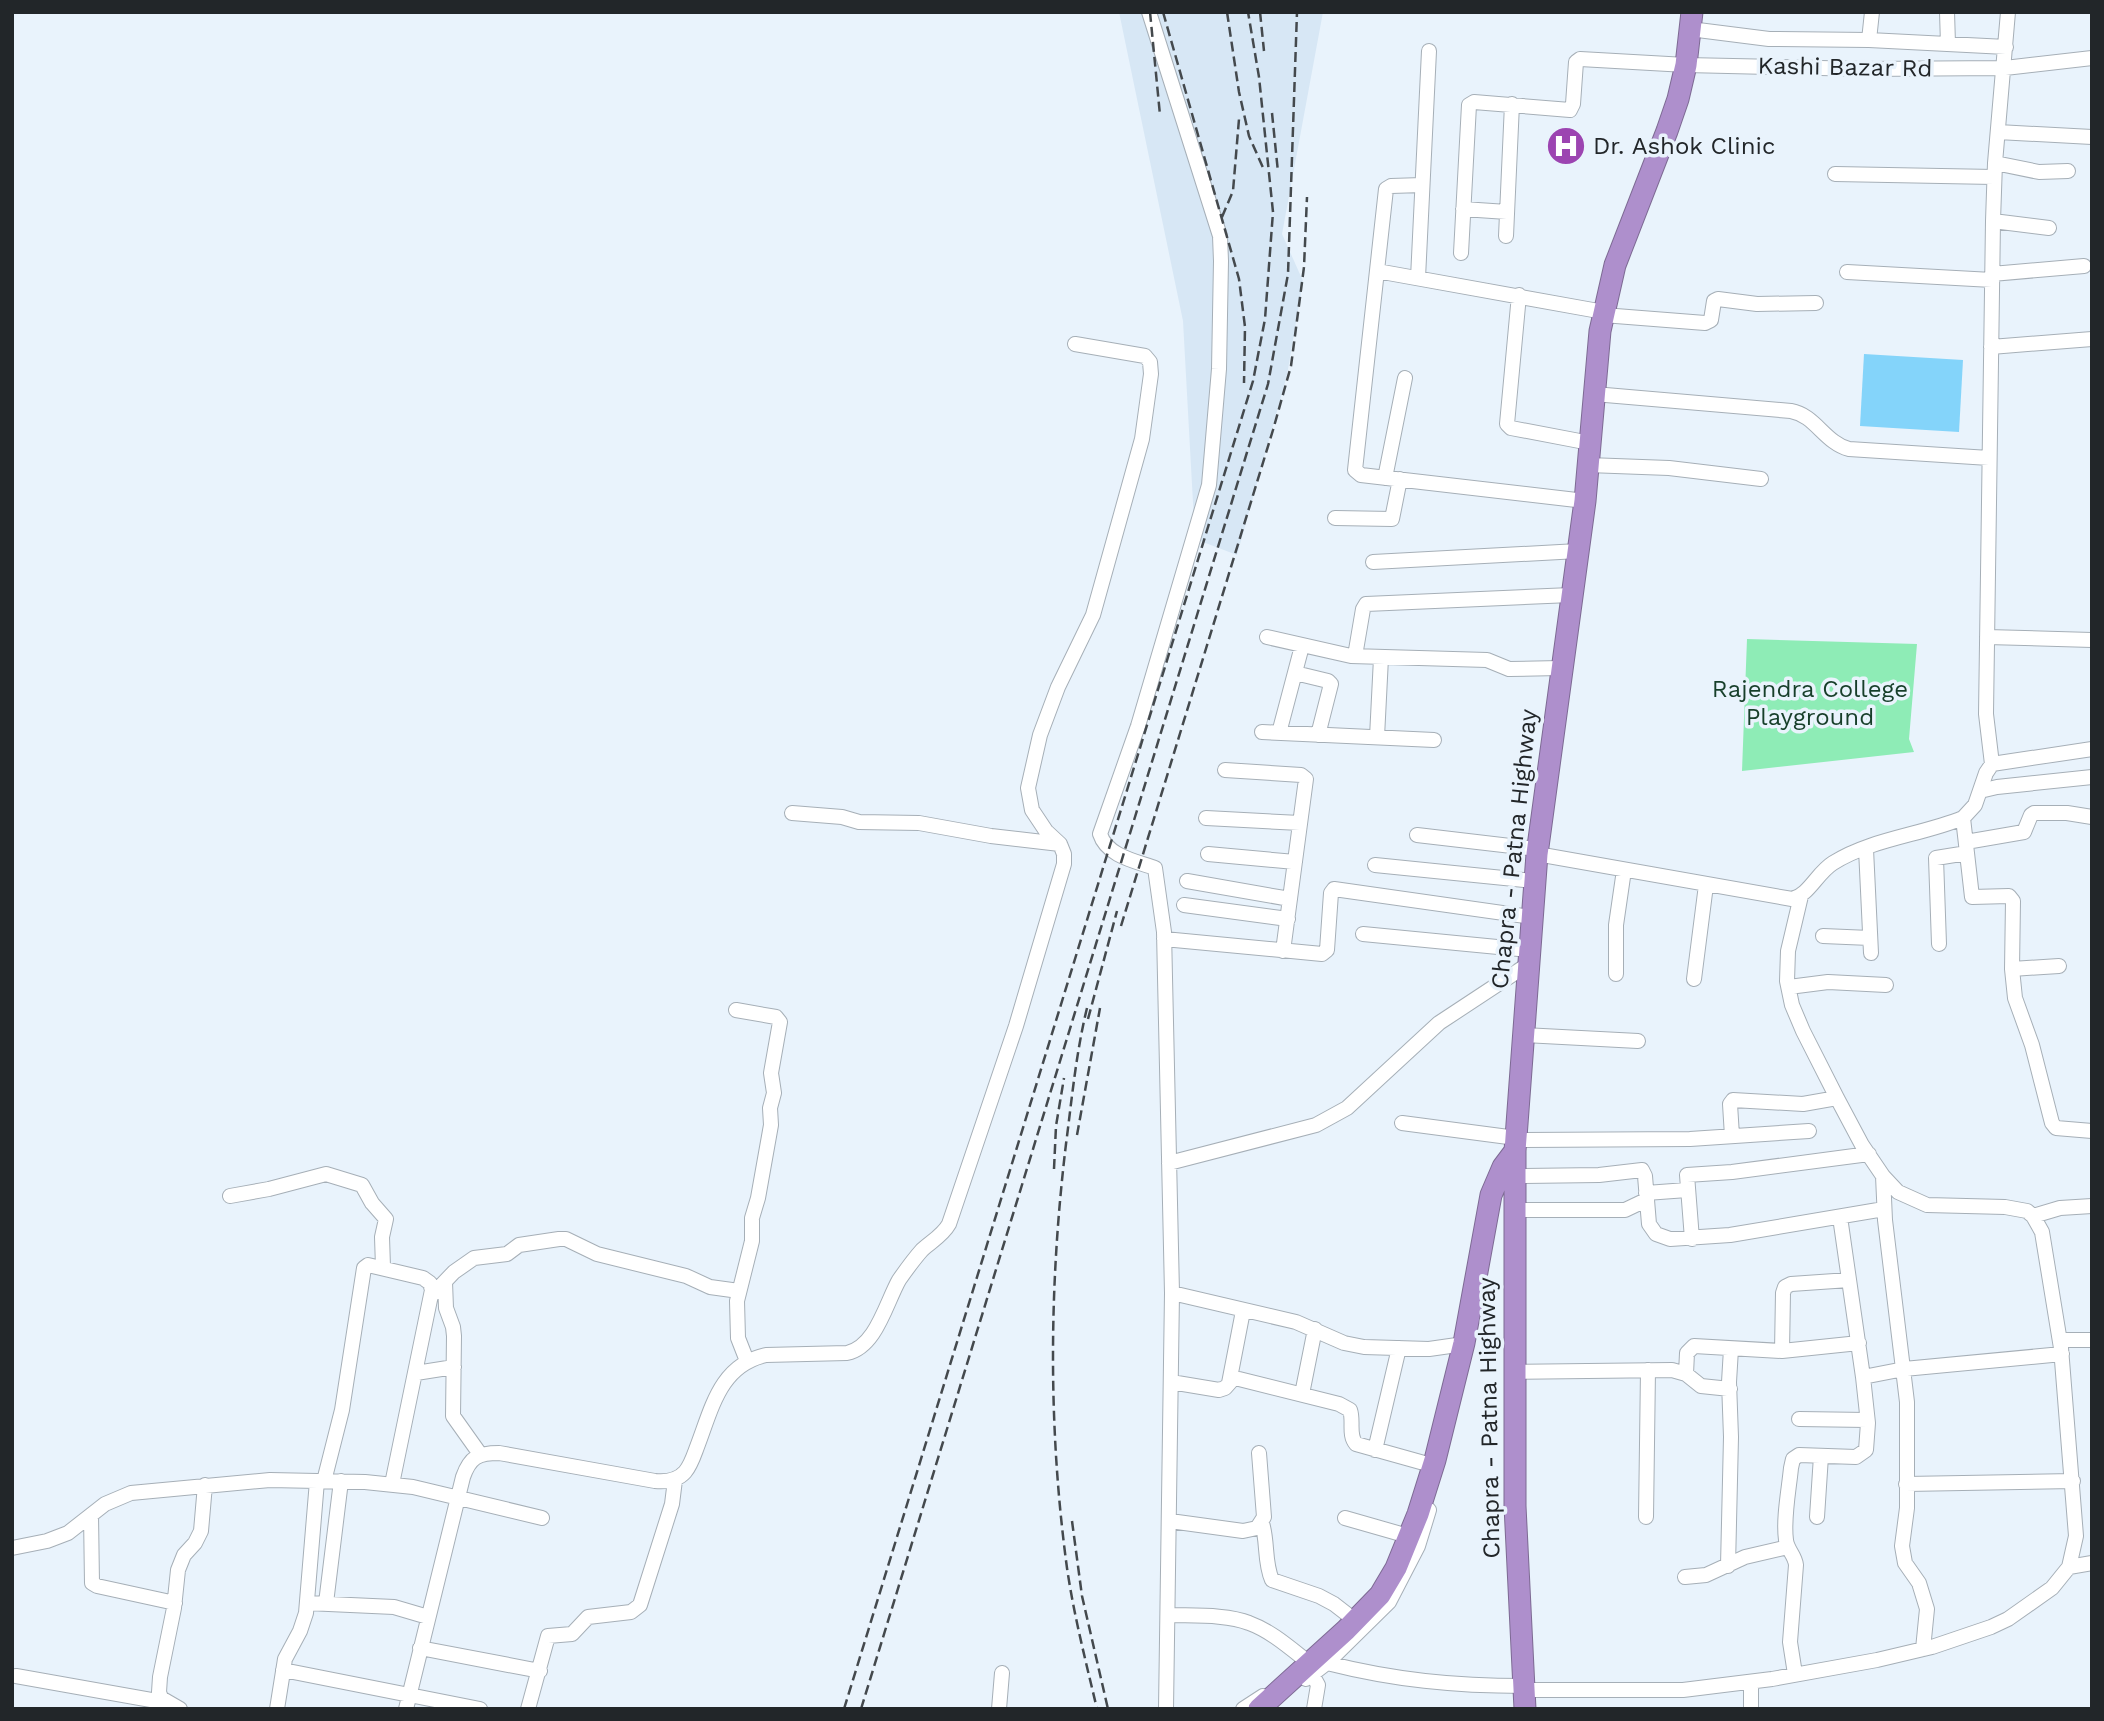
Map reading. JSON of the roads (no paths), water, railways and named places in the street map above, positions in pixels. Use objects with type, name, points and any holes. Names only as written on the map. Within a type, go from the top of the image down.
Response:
[{"type":"highway","name":"Chapra - Patna Highway","points":[[1524,1695],[1515,1506],[1514,1176],[1534,881],[1560,668],[1578,551],[1603,313],[1615,265],[1667,131],[1686,65],[1691,21]]},
{"type":"highway","points":[[1259,1709],[1346,1630],[1380,1595],[1396,1568],[1418,1514],[1435,1460],[1464,1343],[1491,1195],[1515,1143]]},
{"type":"street","points":[[1149,12],[1216,221],[1221,261],[1219,369],[1209,485],[1138,726],[1100,830],[1104,843],[1116,853],[1155,868],[1164,939],[1172,1293],[1166,1709]]},
{"type":"street","points":[[1869,40],[1872,12]]},
{"type":"street","points":[[1947,12],[1948,44]]},
{"type":"street","points":[[1327,1662],[1400,1679],[1524,1695],[1671,1690],[1751,1682],[1923,1649],[1971,1635],[2008,1619],[2052,1588],[2069,1567],[2076,1536],[2073,1481],[2061,1347],[2045,1242],[2039,1225],[2033,1216],[2018,1209],[1927,1205],[1898,1192],[1869,1154],[1837,1098],[1802,1031],[1792,1005],[1789,987],[1788,951],[1801,896],[1827,867],[1866,849],[1963,818],[1975,805],[1992,764],[1986,714],[1994,170],[2008,12]]},
{"type":"street","points":[[1691,21],[1769,39],[1869,40],[2006,47]]},
{"type":"street","points":[[1418,278],[1429,51]]},
{"type":"street","name":"Kashi Bazar Rd","points":[[1512,104],[1570,110],[1573,104],[1576,62],[1580,58],[1686,65],[2005,68],[2092,58]]},
{"type":"street","points":[[1461,253],[1469,104],[1474,102],[1512,104],[1506,236]]},
{"type":"street","points":[[1998,132],[2092,137]]},
{"type":"street","points":[[1835,174],[2068,171]]},
{"type":"street","points":[[1422,185],[1391,186],[1385,189],[1355,468],[1358,474],[1584,501]]},
{"type":"street","points":[[1463,209],[1507,212]]},
{"type":"street","points":[[1993,221],[2049,228]]},
{"type":"street","points":[[1847,272],[1992,277],[2084,266]]},
{"type":"street","points":[[1377,271],[1518,295],[1603,313],[1705,323],[1711,320],[1714,301],[1718,299],[1757,304],[1816,303]]},
{"type":"street","points":[[1518,295],[1507,424],[1511,428],[1590,443]]},
{"type":"street","points":[[1991,347],[2092,339]]},
{"type":"street","points":[[407,1702],[458,1497],[467,1466],[475,1456],[499,1453],[655,1481],[675,1480],[685,1473],[691,1462],[724,1383],[732,1372],[747,1361],[778,1354],[847,1353],[860,1349],[910,1265],[921,1251],[945,1231],[988,1114],[1063,870],[1064,854],[1060,844],[1046,831],[1032,810],[1028,795],[1040,735],[1058,687],[1093,615],[1142,439],[1151,374],[1150,362],[1140,354],[1075,344]]},
{"type":"street","points":[[1335,518],[1392,519],[1393,478],[1405,378]]},
{"type":"street","points":[[1594,394],[1798,412],[1836,444],[1849,449],[1989,458]]},
{"type":"street","points":[[1588,465],[1669,468],[1761,478]]},
{"type":"street","points":[[1373,562],[1578,551]]},
{"type":"street","points":[[1355,656],[1363,609],[1368,604],[1572,595]]},
{"type":"street","points":[[1267,637],[1355,656],[1487,660],[1510,669],[1560,668]]},
{"type":"street","points":[[1987,637],[2092,640]]},
{"type":"street","points":[[1279,733],[1303,646]]},
{"type":"street","points":[[1377,737],[1381,658]]},
{"type":"street","points":[[1295,673],[1331,684],[1318,735]]},
{"type":"street","points":[[1262,732],[1434,740]]},
{"type":"street","points":[[1992,764],[2092,749]]},
{"type":"street","points":[[1225,771],[1304,776],[1306,781],[1283,951]]},
{"type":"street","points":[[1980,791],[2092,778]]},
{"type":"street","points":[[792,813],[842,817],[859,822],[919,823],[990,836],[1060,844]]},
{"type":"street","points":[[1939,944],[1936,858],[2024,832],[2034,813],[2067,813],[2092,817]]},
{"type":"street","points":[[1206,818],[1300,823]]},
{"type":"street","points":[[1963,818],[1972,897],[2007,896],[2012,899],[2012,969],[2017,1008],[2032,1045],[2052,1123],[2056,1128],[2092,1130]]},
{"type":"street","points":[[1417,835],[1537,851],[1785,900],[1801,896]]},
{"type":"street","points":[[1823,936],[1871,945],[1866,849]]},
{"type":"street","points":[[1208,854],[1295,862]]},
{"type":"street","points":[[1375,865],[1534,881]]},
{"type":"street","points":[[1616,974],[1616,925],[1624,870]]},
{"type":"street","points":[[1187,881],[1290,899]]},
{"type":"street","points":[[1694,979],[1706,885]]},
{"type":"street","points":[[1164,939],[1319,954],[1326,952],[1331,893],[1334,889],[1531,916]]},
{"type":"street","points":[[1184,905],[1288,919]]},
{"type":"street","points":[[1363,934],[1528,958]]},
{"type":"street","points":[[1169,1163],[1317,1125],[1332,1118],[1347,1108],[1439,1023],[1528,958]]},
{"type":"street","points":[[2012,969],[2059,966]]},
{"type":"street","points":[[1789,987],[1828,982],[1885,985]]},
{"type":"street","points":[[736,1010],[776,1017],[780,1022],[771,1073],[774,1093],[770,1108],[772,1125],[752,1218],[752,1241],[737,1301],[738,1338],[747,1361]]},
{"type":"street","points":[[1522,1035],[1638,1041]]},
{"type":"street","points":[[1732,1136],[1730,1104],[1733,1100],[1808,1104],[1837,1098]]},
{"type":"street","points":[[1402,1123],[1515,1143],[1690,1139],[1809,1131]]},
{"type":"street","points":[[1692,1239],[1685,1177],[1688,1175],[1869,1154]]},
{"type":"street","points":[[1514,1176],[1599,1175],[1641,1170],[1644,1173],[1649,1224],[1656,1234],[1670,1239],[1692,1239],[1884,1209]]},
{"type":"street","points":[[230,1196],[269,1189],[321,1174],[362,1185],[372,1203],[386,1219],[382,1237],[383,1267]]},
{"type":"street","points":[[1883,1175],[1884,1209],[1907,1402],[1903,1556],[1919,1583],[1927,1609],[1923,1649]]},
{"type":"street","points":[[1514,1210],[1625,1210],[1646,1196],[1687,1190]]},
{"type":"street","points":[[2033,1216],[2060,1208],[2092,1206]]},
{"type":"street","points":[[1795,1674],[1790,1642],[1796,1577],[1795,1557],[1788,1547],[1786,1525],[1793,1459],[1799,1455],[1861,1455],[1867,1444],[1859,1343],[1840,1217]]},
{"type":"street","points":[[432,1295],[461,1266],[474,1258],[507,1254],[519,1245],[559,1239],[566,1239],[597,1254],[686,1276],[710,1287],[739,1291]]},
{"type":"street","points":[[1272,1709],[1373,1593],[1401,1534],[1457,1345],[1482,1242]]},
{"type":"street","points":[[1243,1709],[1310,1668],[1327,1662],[1389,1602],[1418,1546],[1447,1449],[1466,1371],[1481,1286],[1482,1242]]},
{"type":"street","points":[[277,1709],[289,1650],[304,1622],[320,1481],[342,1410],[365,1267],[368,1265],[423,1278],[430,1283],[432,1295],[392,1484]]},
{"type":"street","points":[[1782,1351],[1785,1287],[1791,1284],[1849,1280]]},
{"type":"street","points":[[445,1282],[446,1308],[454,1331],[453,1416],[480,1454]]},
{"type":"street","points":[[1172,1293],[1296,1322],[1352,1345],[1429,1349],[1457,1345]]},
{"type":"street","points":[[1229,1383],[1244,1311]]},
{"type":"street","points":[[1302,1394],[1315,1329]]},
{"type":"street","points":[[1863,1377],[2092,1340]]},
{"type":"street","points":[[1686,1374],[1689,1349],[1704,1346],[1782,1351],[1859,1343]]},
{"type":"street","points":[[1375,1450],[1399,1348]]},
{"type":"street","points":[[1728,1566],[1731,1349]]},
{"type":"street","points":[[416,1373],[454,1367]]},
{"type":"street","points":[[1646,1517],[1648,1370]]},
{"type":"street","points":[[1514,1372],[1672,1370],[1686,1374],[1701,1386],[1730,1389]]},
{"type":"street","points":[[1171,1382],[1219,1390],[1233,1379],[1238,1379],[1347,1407],[1353,1419],[1353,1442],[1424,1463]]},
{"type":"street","points":[[1799,1419],[1867,1420]]},
{"type":"street","points":[[1259,1453],[1264,1509],[1262,1523],[1272,1580],[1319,1596],[1352,1618]]},
{"type":"street","points":[[1817,1517],[1821,1455]]},
{"type":"street","points":[[12,1548],[57,1537],[75,1528],[112,1500],[131,1493],[270,1480],[341,1481],[429,1489],[542,1518]]},
{"type":"street","points":[[528,1709],[549,1635],[572,1634],[590,1616],[627,1613],[638,1608],[643,1600],[672,1504],[675,1480]]},
{"type":"street","points":[[326,1603],[341,1481]]},
{"type":"street","points":[[1906,1484],[2073,1481]]},
{"type":"street","points":[[174,1706],[161,1698],[159,1686],[180,1563],[201,1531],[205,1485]]},
{"type":"street","points":[[91,1515],[92,1583],[175,1603]]},
{"type":"street","points":[[1345,1518],[1401,1534]]},
{"type":"street","points":[[1170,1521],[1243,1531],[1257,1528],[1262,1523]]},
{"type":"street","points":[[1685,1577],[1706,1575],[1745,1557],[1788,1547]]},
{"type":"street","points":[[2069,1567],[2092,1563]]},
{"type":"street","points":[[307,1603],[394,1606],[428,1617]]},
{"type":"street","points":[[1168,1615],[1234,1619],[1266,1631],[1310,1668],[1318,1685],[1314,1709]]},
{"type":"street","points":[[420,1648],[540,1671]]},
{"type":"street","points":[[283,1670],[407,1702],[480,1709]]},
{"type":"street","points":[[999,1709],[1002,1673]]},
{"type":"street","points":[[16,1675],[174,1706]]},
{"type":"street","points":[[1751,1682],[1751,1709]]},
{"type":"water","points":[[1864,354],[1963,360],[1959,432],[1860,426]]},
{"type":"railway","points":[[1150,12],[1160,115]]},
{"type":"railway","points":[[1163,12],[1239,279],[1245,327],[1244,383]]},
{"type":"railway","points":[[1227,12],[1239,92],[1249,136],[1264,170]]},
{"type":"railway","points":[[844,1709],[1253,381],[1265,319],[1273,212],[1259,77],[1248,12]]},
{"type":"railway","points":[[1260,12],[1264,51]]},
{"type":"railway","points":[[861,1709],[1268,384],[1288,274],[1297,12]]},
{"type":"railway","points":[[1272,113],[1278,172]]},
{"type":"railway","points":[[1222,217],[1233,191],[1239,119]]},
{"type":"railway","points":[[1121,926],[1291,366],[1304,267],[1307,197]]},
{"type":"railway","points":[[1088,1019],[1117,911]]},
{"type":"railway","points":[[1087,1008],[1075,1076],[1060,1197],[1053,1356],[1056,1463],[1067,1568],[1097,1709]]},
{"type":"railway","points":[[1077,1135],[1100,1008]]},
{"type":"railway","points":[[1054,1169],[1056,1126],[1064,1078]]},
{"type":"railway","points":[[1072,1521],[1082,1596],[1108,1709]]},
{"type":"place","name":"Dr. Ashok Clinic","points":[[1566,146]]},
{"type":"park label","name":"Rajendra College Playground","points":[[1810,703]]}]
